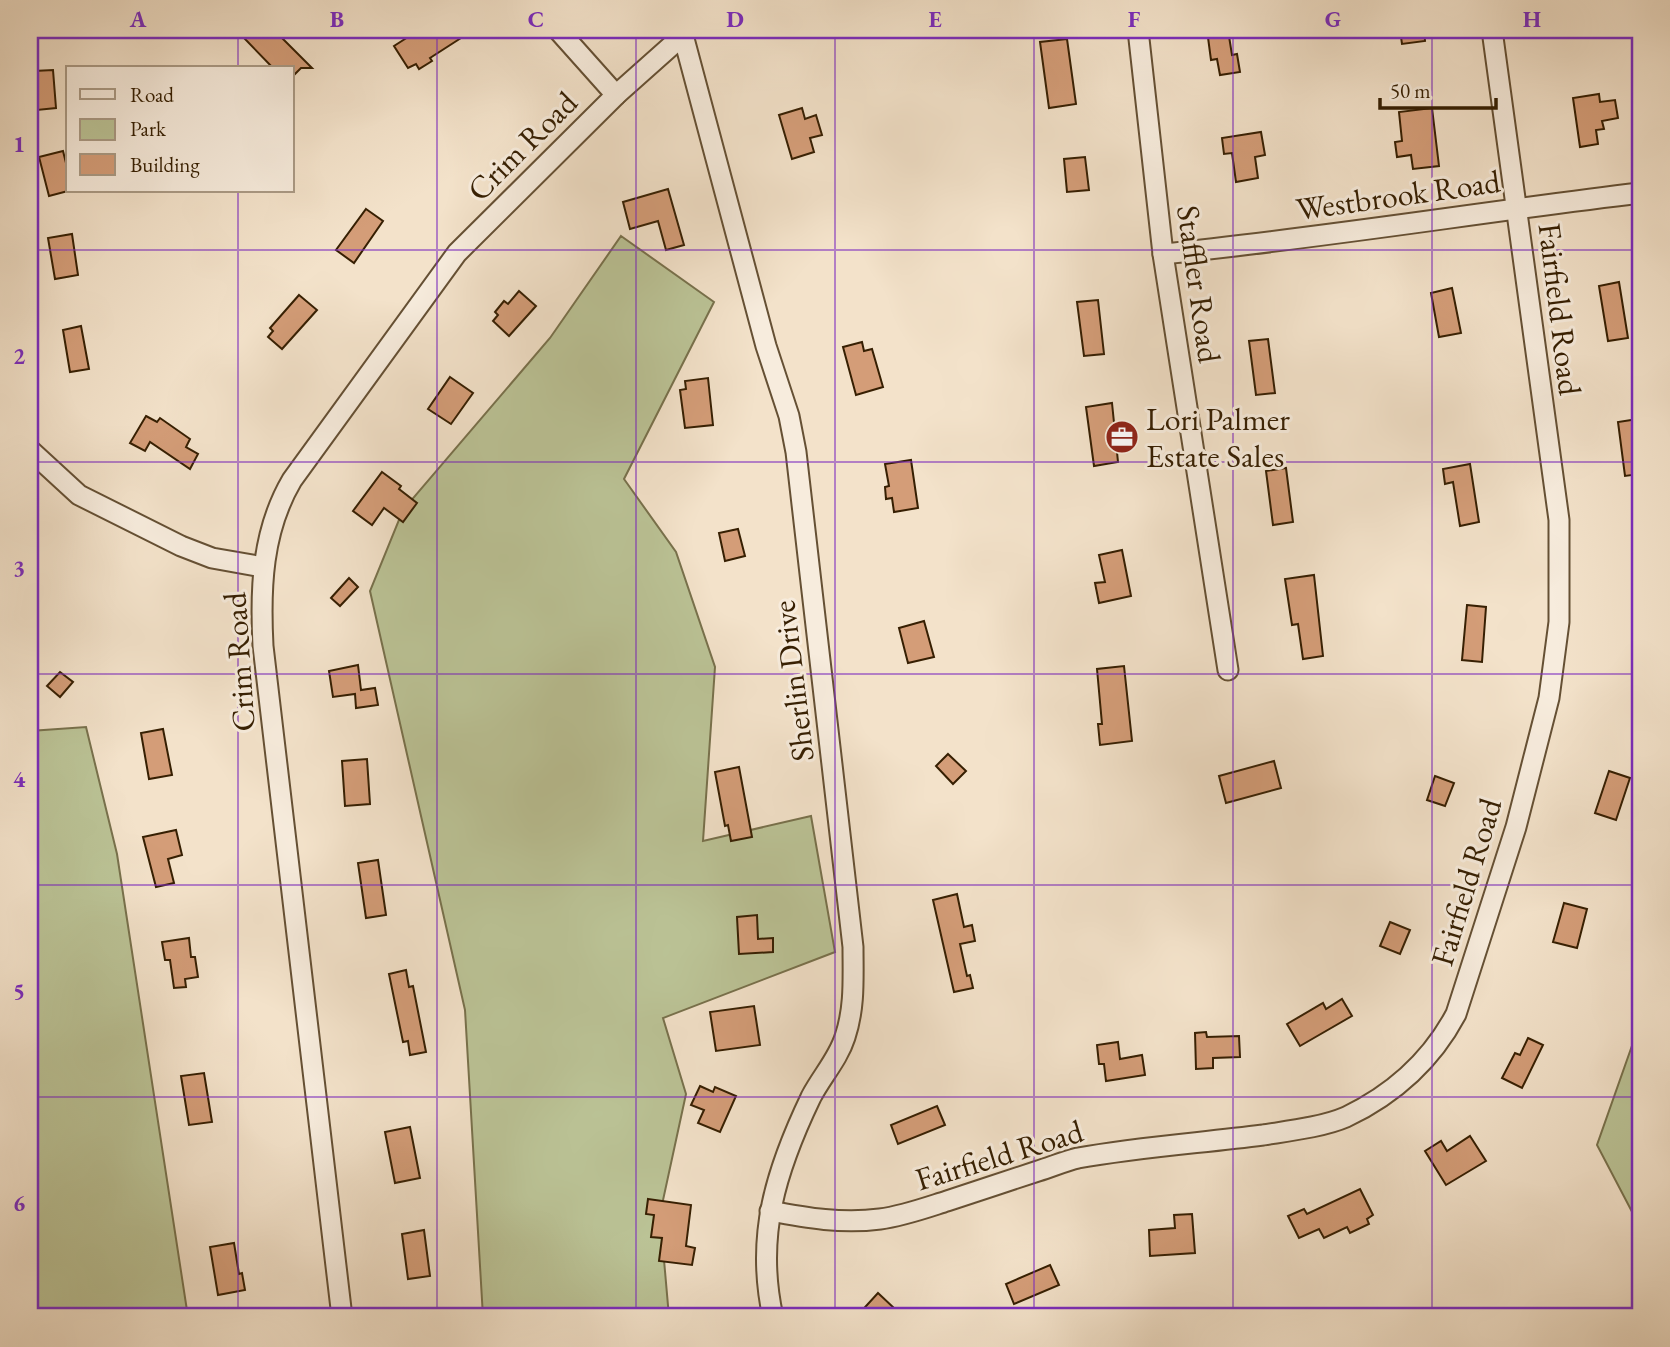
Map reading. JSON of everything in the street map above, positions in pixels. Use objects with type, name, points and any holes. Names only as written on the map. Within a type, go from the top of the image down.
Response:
[{"type":"street","points":[[558,30],[616,95]]},
{"type":"street","name":"Staffler Road","points":[[1138,30],[1163,254],[1228,670]]},
{"type":"street","name":"Fairfield Road","points":[[770,1211],[850,1222],[884,1219],[1075,1159],[1288,1131],[1343,1118],[1379,1100],[1402,1083],[1429,1057],[1444,1036],[1456,1014],[1517,827],[1549,698],[1559,622],[1559,520],[1492,30]]},
{"type":"street","name":"Crim Road","points":[[342,1317],[263,646],[263,566],[281,499],[292,480],[457,253],[616,95],[686,32]]},
{"type":"street","name":"Sherlin Drive","points":[[686,32],[766,346],[789,416],[796,452],[853,947],[853,1006],[845,1038],[813,1094],[793,1137],[771,1198],[765,1251],[773,1317]]},
{"type":"street","name":"Westbrook Road","points":[[1163,254],[1278,242],[1640,193]]},
{"type":"street","points":[[30,450],[79,495],[181,546],[212,558],[263,566]]},
{"type":"green space","points":[[621,236],[714,302],[624,479],[676,552],[715,667],[703,841],[811,816],[835,952],[663,1018],[686,1094],[660,1214],[669,1317],[483,1317],[465,1010],[370,591],[403,510],[550,338]]},
{"type":"green space","points":[[86,727],[117,854],[188,1317],[30,1317],[30,731]]},
{"type":"green space","points":[[1640,1023],[1640,1227],[1597,1145]]},
{"type":"building","points":[[254,30],[274,30],[312,68],[301,68],[294,75],[294,66],[271,66],[245,39]]},
{"type":"building","points":[[419,30],[456,30],[461,38],[430,58],[432,61],[419,69],[416,64],[408,68],[394,46]]},
{"type":"building","points":[[1207,30],[1228,30],[1232,55],[1237,54],[1240,72],[1220,75],[1217,59],[1211,60]]},
{"type":"building","points":[[1400,30],[1424,30],[1425,41],[1402,44]]},
{"type":"building","points":[[1067,39],[1076,104],[1049,108],[1040,42]]},
{"type":"building","points":[[53,70],[56,108],[37,110],[34,71]]},
{"type":"building","points":[[1599,94],[1600,102],[1615,100],[1618,118],[1602,121],[1604,129],[1596,130],[1598,144],[1580,147],[1573,98]]},
{"type":"building","points":[[802,108],[805,119],[816,115],[822,135],[810,138],[814,152],[792,159],[779,115]]},
{"type":"building","points":[[1432,108],[1439,166],[1413,169],[1411,155],[1397,157],[1395,142],[1402,141],[1399,112]]},
{"type":"building","points":[[1261,132],[1265,155],[1255,157],[1258,178],[1236,182],[1232,153],[1224,154],[1222,138]]},
{"type":"building","points":[[63,151],[66,163],[66,192],[49,196],[39,157]]},
{"type":"building","points":[[1085,157],[1089,190],[1067,192],[1064,159]]},
{"type":"building","points":[[668,189],[684,245],[666,250],[658,221],[630,229],[623,202]]},
{"type":"building","points":[[366,209],[383,221],[354,263],[336,250]]},
{"type":"building","points":[[72,234],[78,275],[55,279],[48,238]]},
{"type":"building","points":[[1619,282],[1628,338],[1608,341],[1599,286]]},
{"type":"building","points":[[1452,288],[1461,333],[1439,337],[1431,293]]},
{"type":"building","points":[[519,291],[536,306],[509,336],[493,321],[498,315],[495,312],[504,301],[508,304]]},
{"type":"building","points":[[299,295],[317,310],[282,349],[268,337],[273,331],[270,328]]},
{"type":"building","points":[[1098,300],[1104,354],[1084,356],[1077,302]]},
{"type":"building","points":[[81,326],[89,369],[70,372],[63,330]]},
{"type":"building","points":[[1268,339],[1275,393],[1256,395],[1249,341]]},
{"type":"building","points":[[862,342],[864,351],[872,349],[883,387],[856,395],[843,347]]},
{"type":"building","points":[[450,377],[473,393],[451,424],[428,409]]},
{"type":"building","points":[[708,378],[713,425],[685,428],[680,390],[686,389],[685,381]]},
{"type":"building","points":[[1112,403],[1118,462],[1094,466],[1086,407]]},
{"type":"building","points":[[146,416],[157,422],[160,418],[190,439],[186,447],[198,454],[190,469],[150,442],[145,451],[130,443]]},
{"type":"building","points":[[1638,419],[1640,474],[1625,476],[1618,422]]},
{"type":"building","points":[[911,460],[918,508],[894,512],[892,498],[886,499],[885,487],[889,486],[885,464]]},
{"type":"building","points":[[1470,464],[1479,522],[1460,526],[1453,482],[1445,484],[1443,469]]},
{"type":"building","points":[[1286,468],[1293,522],[1273,525],[1266,471]]},
{"type":"building","points":[[382,472],[401,486],[399,489],[417,503],[403,522],[384,508],[372,525],[353,511]]},
{"type":"building","points":[[738,529],[745,556],[725,561],[719,533]]},
{"type":"building","points":[[1122,550],[1131,596],[1099,603],[1095,583],[1105,582],[1099,555]]},
{"type":"building","points":[[1314,575],[1323,656],[1303,659],[1298,624],[1292,625],[1285,579]]},
{"type":"building","points":[[349,578],[358,587],[340,606],[331,598]]},
{"type":"building","points":[[1467,605],[1486,607],[1482,662],[1462,660]]},
{"type":"building","points":[[924,621],[934,657],[908,663],[899,628]]},
{"type":"building","points":[[358,665],[361,690],[375,688],[378,705],[356,708],[355,694],[333,697],[329,671]]},
{"type":"building","points":[[1124,666],[1132,741],[1100,745],[1098,724],[1102,724],[1097,669]]},
{"type":"building","points":[[60,672],[73,682],[60,697],[47,686]]},
{"type":"building","points":[[163,729],[172,775],[149,779],[141,733]]},
{"type":"building","points":[[948,754],[966,771],[953,784],[936,766]]},
{"type":"building","points":[[367,759],[370,804],[345,806],[342,761]]},
{"type":"building","points":[[1274,761],[1281,788],[1226,803],[1219,776]]},
{"type":"building","points":[[739,767],[752,837],[731,841],[728,825],[725,826],[715,772]]},
{"type":"building","points":[[1609,771],[1630,778],[1616,820],[1595,813]]},
{"type":"building","points":[[1435,776],[1454,783],[1445,806],[1427,800]]},
{"type":"building","points":[[176,830],[182,855],[168,859],[174,883],[156,887],[143,837]]},
{"type":"building","points":[[378,860],[386,915],[366,918],[358,863]]},
{"type":"building","points":[[957,894],[964,927],[972,925],[975,941],[960,944],[967,976],[970,975],[973,988],[954,992],[933,900]]},
{"type":"building","points":[[1564,903],[1587,909],[1577,948],[1553,942]]},
{"type":"building","points":[[757,915],[758,939],[773,938],[773,952],[739,954],[737,917]]},
{"type":"building","points":[[1390,922],[1410,930],[1400,954],[1380,946]]},
{"type":"building","points":[[189,938],[191,957],[195,957],[198,977],[185,979],[186,987],[174,988],[170,960],[165,960],[162,942]]},
{"type":"building","points":[[406,970],[409,987],[413,986],[426,1052],[410,1055],[408,1041],[403,1042],[389,974]]},
{"type":"building","points":[[1342,999],[1352,1016],[1300,1046],[1287,1024],[1323,1003],[1326,1009]]},
{"type":"building","points":[[754,1006],[760,1045],[716,1051],[710,1012]]},
{"type":"building","points":[[1206,1032],[1207,1037],[1239,1036],[1240,1057],[1213,1058],[1213,1068],[1196,1069],[1195,1033]]},
{"type":"building","points":[[1528,1038],[1543,1045],[1522,1088],[1502,1078],[1515,1053],[1520,1055]]},
{"type":"building","points":[[1118,1042],[1120,1059],[1142,1055],[1145,1075],[1106,1081],[1104,1064],[1099,1064],[1097,1045]]},
{"type":"building","points":[[204,1073],[212,1122],[189,1125],[181,1076]]},
{"type":"building","points":[[700,1086],[713,1092],[715,1087],[736,1096],[720,1132],[698,1123],[704,1110],[691,1105]]},
{"type":"building","points":[[937,1106],[945,1125],[898,1144],[891,1125]]},
{"type":"building","points":[[410,1127],[420,1178],[395,1183],[385,1132]]},
{"type":"building","points":[[1470,1136],[1486,1161],[1446,1185],[1425,1151],[1441,1141],[1447,1151]]},
{"type":"building","points":[[1360,1189],[1373,1215],[1367,1219],[1369,1224],[1350,1233],[1347,1227],[1324,1238],[1319,1229],[1299,1238],[1288,1216],[1304,1209],[1307,1214]]},
{"type":"building","points":[[648,1199],[691,1205],[686,1246],[695,1248],[692,1265],[659,1261],[662,1238],[651,1237],[654,1215],[646,1214]]},
{"type":"building","points":[[1192,1214],[1195,1253],[1150,1256],[1149,1230],[1175,1228],[1174,1215]]},
{"type":"building","points":[[424,1230],[430,1276],[408,1279],[402,1234]]},
{"type":"building","points":[[234,1243],[239,1274],[242,1273],[245,1290],[218,1295],[210,1247]]},
{"type":"building","points":[[1050,1265],[1059,1285],[1014,1304],[1006,1284]]},
{"type":"building","points":[[878,1293],[894,1308],[886,1317],[856,1317]]},
{"type":"place","name":"Lori Palmer Estate Sales","points":[[1122,437]]}]
